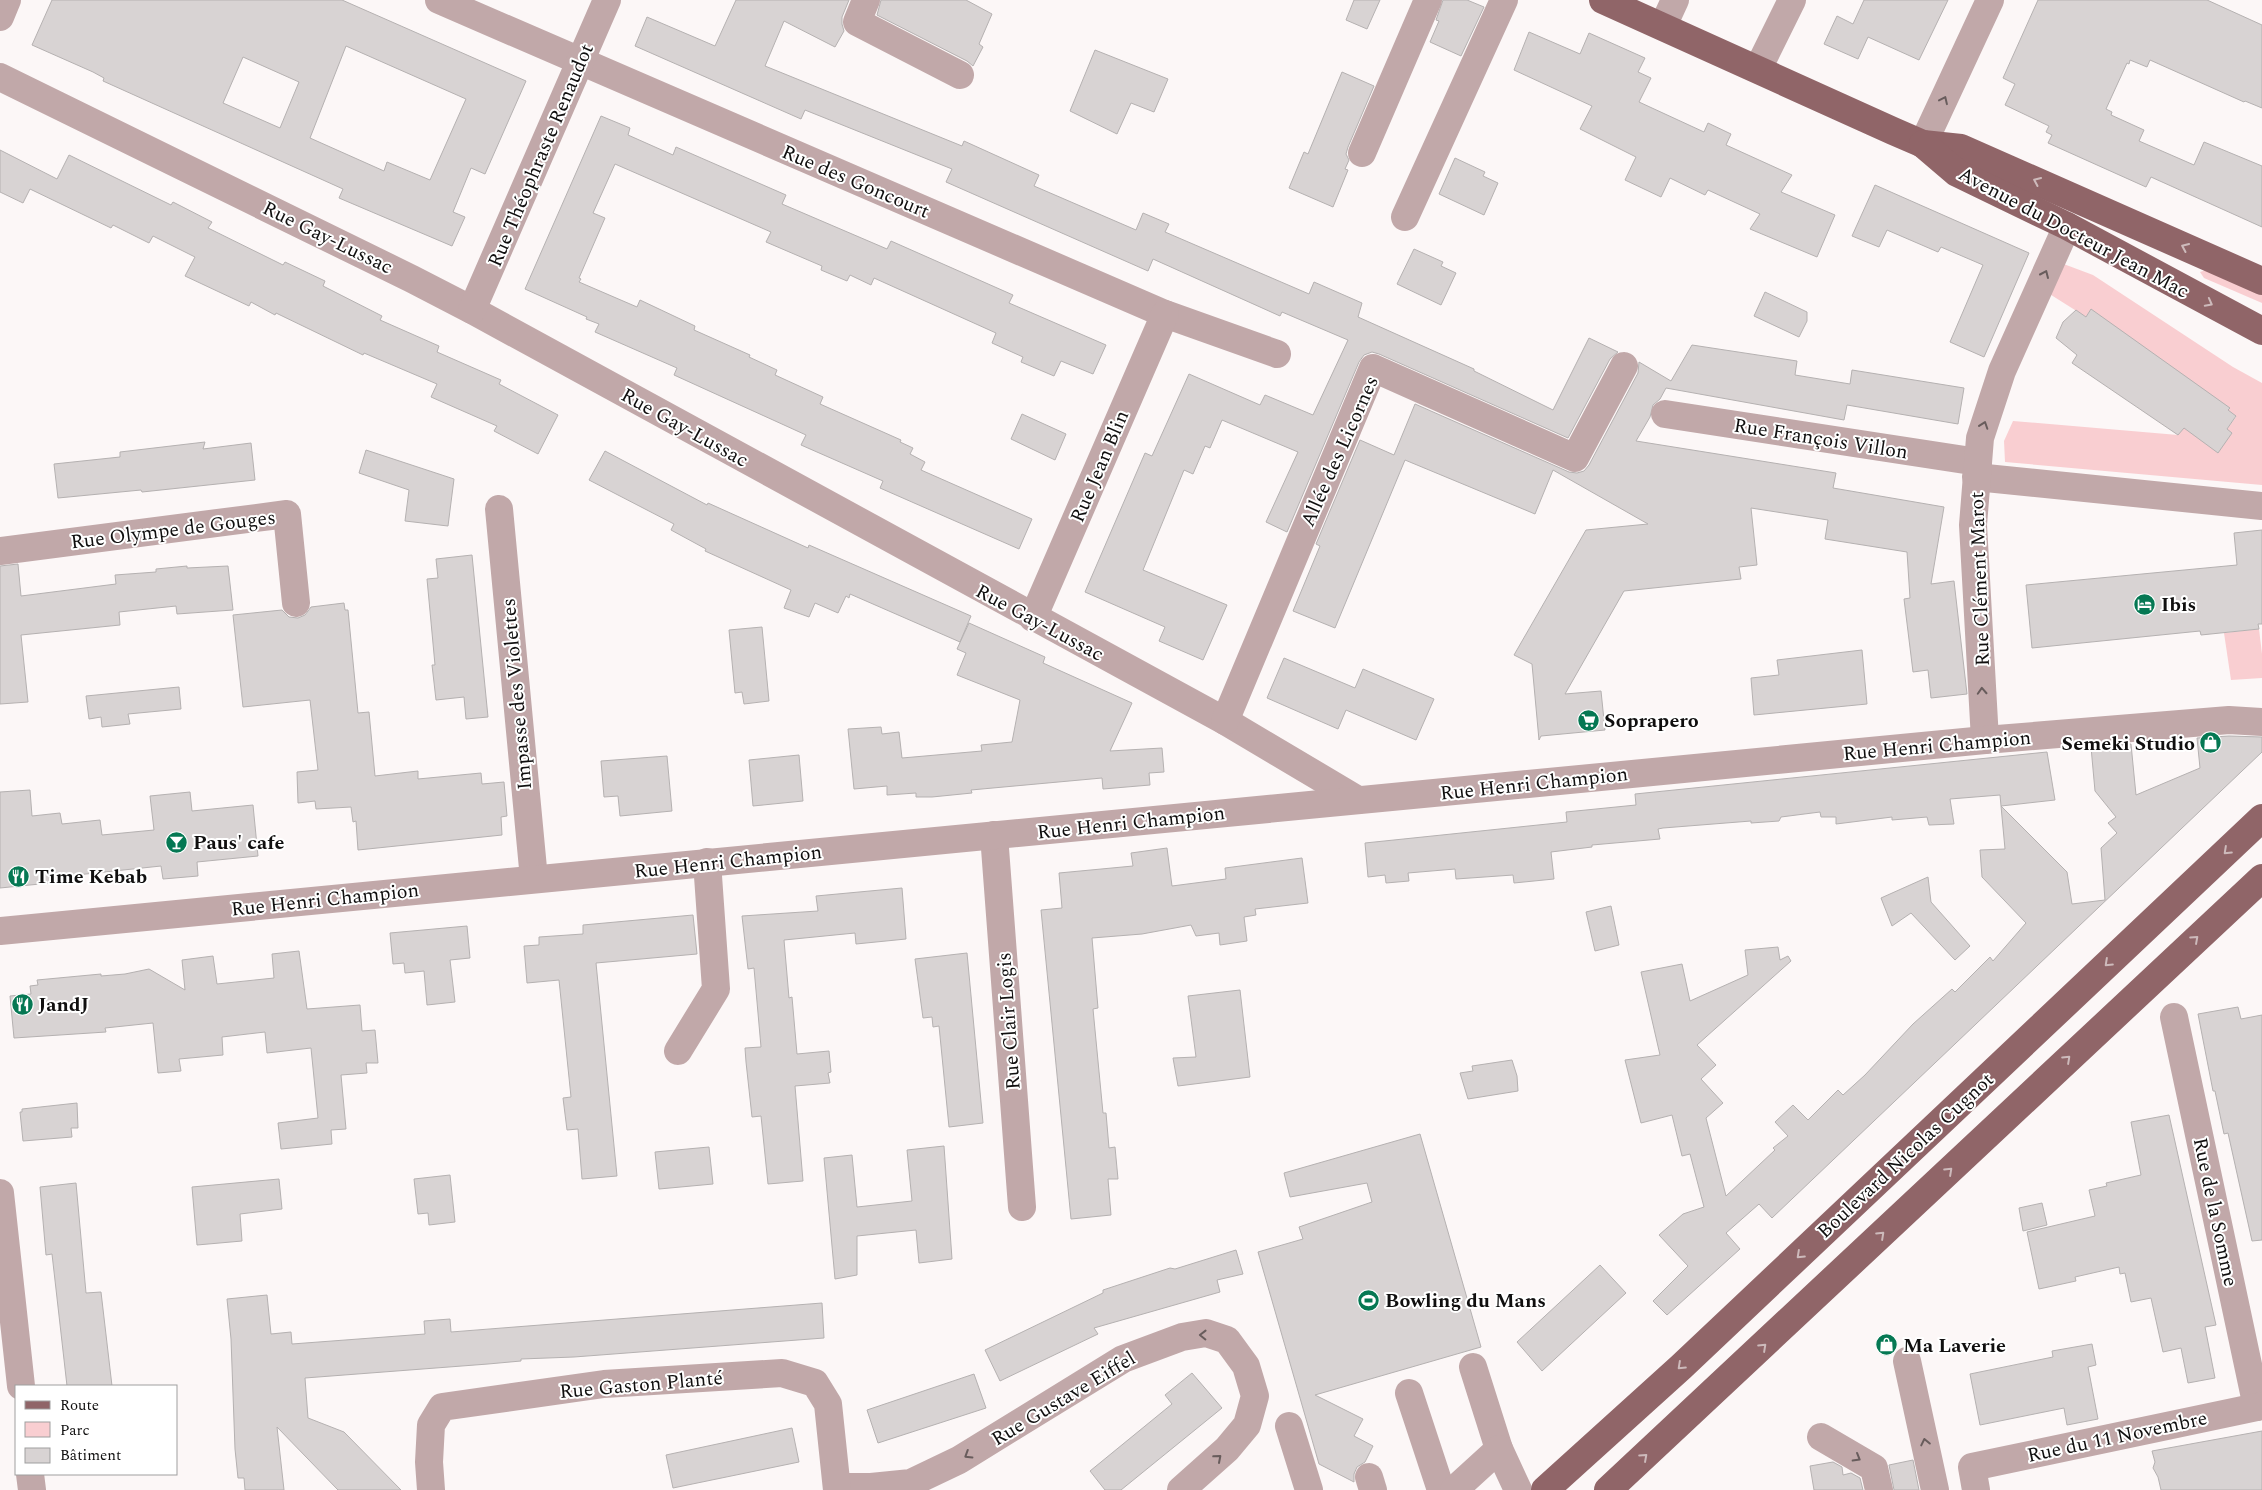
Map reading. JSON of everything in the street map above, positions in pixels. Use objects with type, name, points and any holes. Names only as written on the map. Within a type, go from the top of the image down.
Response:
[{"type":"main road","points":[[1603,0],[1923,144]]},
{"type":"main road","name":"Avenue du Docteur Jean Mac","points":[[1923,144],[1957,172],[2067,226],[2260,330]]},
{"type":"main road","name":"Avenue du Docteur Jean Mac","points":[[1923,144],[1961,148],[2262,281]]},
{"type":"main road","name":"Boulevard Nicolas Cugnot","points":[[1545,1490],[1680,1367],[2262,818]]},
{"type":"main road","name":"Boulevard Nicolas Cugnot","points":[[1608,1490],[2262,878]]},
{"type":"street","points":[[0,17],[7,0]]},
{"type":"street","name":"Rue des Goncourt","points":[[439,0],[1165,314],[1277,354]]},
{"type":"street","name":"Rue Théophraste Renaudot","points":[[472,310],[607,0]]},
{"type":"street","points":[[866,0],[857,22],[960,76]]},
{"type":"street","points":[[1362,153],[1428,0]]},
{"type":"street","points":[[1405,217],[1504,0]]},
{"type":"street","points":[[1663,26],[1675,0]]},
{"type":"street","points":[[1758,69],[1792,0]]},
{"type":"street","points":[[1923,144],[1990,0]]},
{"type":"street","name":"Rue Gay-Lussac","points":[[0,77],[412,278],[1225,721],[1358,800]]},
{"type":"street","name":"Rue Clément Marot","points":[[1985,740],[1973,525],[1980,438],[2002,371],[2067,226]]},
{"type":"street","name":"Rue Jean Blin","points":[[1033,618],[1165,314]]},
{"type":"street","name":"Allée des Licornes","points":[[1225,721],[1373,368],[1575,458],[1624,366]]},
{"type":"street","name":"Rue François Villon","points":[[1665,414],[1977,470],[2262,506]]},
{"type":"street","name":"Impasse des Violettes","points":[[499,509],[534,880]]},
{"type":"street","name":"Rue Olympe de Gouges","points":[[0,551],[287,514],[296,603]]},
{"type":"street","name":"Rue Henri Champion","points":[[0,931],[1985,740],[2229,720],[2262,722]]},
{"type":"street","name":"Rue Clair Logis","points":[[994,835],[1022,1207]]},
{"type":"street","points":[[678,1051],[716,989],[707,862]]},
{"type":"street","name":"Rue de la Somme","points":[[2174,1017],[2260,1407]]},
{"type":"street","points":[[0,1193],[21,1385]]},
{"type":"street","name":"Rue Gustave Eiffel","points":[[837,1488],[910,1483],[960,1460],[1123,1358],[1182,1337],[1206,1333],[1227,1340],[1246,1366],[1255,1396],[1247,1425],[1228,1449],[1181,1490]]},
{"type":"street","points":[[1907,1360],[1935,1490]]},
{"type":"street","points":[[1473,1367],[1499,1449],[1518,1490]]},
{"type":"street","name":"Rue Gaston Planté","points":[[431,1490],[429,1462],[431,1425],[442,1407],[604,1384],[782,1373],[815,1382],[828,1404],[837,1488]]},
{"type":"street","points":[[1409,1393],[1441,1490]]},
{"type":"street","name":"Rue du 11 Novembre","points":[[1974,1478],[2260,1407]]},
{"type":"street","points":[[1289,1426],[1308,1490]]},
{"type":"street","points":[[1821,1437],[1874,1468],[1879,1490]]},
{"type":"street","points":[[1454,1490],[1499,1449]]},
{"type":"street","points":[[30,1475],[32,1490]]},
{"type":"green space","points":[[2061,263],[2093,275],[2233,367],[2262,383],[2262,485],[2005,462],[2004,441],[2013,421],[2178,435],[2186,425],[2227,429],[2236,417],[2091,310],[2086,317],[2048,293]]},
{"type":"green space","points":[[2209,269],[2262,292],[2262,303],[2204,278],[2200,272]]},
{"type":"green space","points":[[2259,629],[2262,678],[2231,680],[2224,633]]},
{"type":"building","points":[[52,0],[342,0],[526,81],[485,174],[471,168],[453,212],[465,217],[452,246],[339,198],[343,189],[103,81],[104,78],[93,72],[32,45]],"holes":[[[346,46],[466,99],[430,180],[387,162],[384,171],[310,138]],[[243,57],[299,82],[280,128],[223,103]]]},
{"type":"building","points":[[736,0],[849,0],[842,17],[844,31],[835,47],[784,21],[765,66],[962,146],[964,141],[1039,175],[1034,186],[1136,230],[1143,213],[1169,224],[1165,232],[1309,294],[1314,282],[1362,303],[1358,317],[1474,369],[1474,371],[1553,410],[1589,338],[1618,352],[1610,359],[1568,438],[1379,354],[1372,352],[1364,355],[1359,362],[1287,532],[1266,522],[1298,452],[1222,420],[1210,448],[1205,446],[1193,474],[1184,470],[1143,570],[1227,605],[1203,660],[1159,641],[1165,627],[1085,592],[1145,453],[1152,456],[1189,374],[1260,405],[1265,395],[1313,415],[1348,340],[1282,312],[1280,316],[1153,259],[1148,271],[946,182],[952,169],[805,110],[801,119],[635,46],[647,17],[715,46]]},
{"type":"building","points":[[881,0],[966,0],[992,14],[979,44],[983,47],[973,66],[967,61],[877,15]]},
{"type":"building","points":[[1354,0],[1380,0],[1367,29],[1346,20]]},
{"type":"building","points":[[1443,0],[1467,0],[1484,7],[1461,56],[1430,42],[1439,21],[1436,20]]},
{"type":"building","points":[[1864,0],[1948,0],[1919,60],[1868,37],[1858,59],[1824,44],[1837,16],[1853,24]]},
{"type":"building","points":[[2038,0],[2207,0],[2262,25],[2262,108],[2244,102],[2150,60],[2147,67],[2130,60],[2106,109],[2112,112],[2111,115],[2144,130],[2139,141],[2194,165],[2204,142],[2262,166],[2262,227],[2151,177],[2146,187],[2048,143],[2052,135],[2046,132],[2049,126],[2005,105],[2015,84],[2003,78]]},
{"type":"building","points":[[1529,32],[1580,54],[1589,33],[1645,58],[1638,72],[1651,78],[1639,102],[1704,132],[1708,123],[1731,134],[1726,145],[1792,175],[1781,192],[1835,215],[1817,257],[1750,229],[1760,214],[1708,190],[1705,195],[1670,178],[1661,197],[1625,180],[1636,157],[1580,129],[1592,106],[1514,70]]},
{"type":"building","points":[[1095,50],[1168,79],[1154,112],[1131,103],[1117,134],[1070,111]]},
{"type":"building","points":[[1342,72],[1374,86],[1348,147],[1346,154],[1349,160],[1345,169],[1348,170],[1333,207],[1289,188],[1304,152],[1308,154]]},
{"type":"building","points":[[601,116],[630,128],[628,135],[673,155],[676,147],[786,195],[782,204],[887,249],[891,241],[1013,295],[1009,303],[1106,345],[1093,374],[1061,361],[1054,376],[1021,362],[1023,357],[992,343],[996,333],[874,278],[871,285],[850,275],[847,281],[821,270],[822,266],[766,242],[771,232],[615,164],[593,213],[605,218],[579,278],[581,279],[579,282],[637,307],[640,300],[695,326],[694,330],[750,355],[749,357],[777,370],[775,375],[823,397],[820,404],[901,440],[900,442],[913,448],[910,454],[925,462],[921,470],[1032,519],[1019,549],[880,488],[883,481],[801,445],[806,435],[674,375],[677,368],[595,332],[599,324],[525,289]]},
{"type":"building","points":[[0,150],[57,179],[69,155],[171,205],[173,202],[212,222],[208,228],[283,265],[285,262],[325,281],[323,286],[382,316],[380,320],[439,346],[437,352],[501,380],[499,384],[558,415],[538,454],[494,431],[497,426],[431,397],[437,384],[364,353],[363,355],[276,313],[275,315],[251,302],[249,306],[185,276],[195,257],[153,236],[149,243],[113,225],[111,228],[30,189],[23,203],[0,192]]},
{"type":"building","points":[[1455,158],[1485,172],[1483,176],[1498,183],[1484,215],[1439,194]]},
{"type":"building","points":[[1875,185],[2029,253],[1984,357],[1950,342],[1983,265],[1941,247],[1938,252],[1887,230],[1879,247],[1852,236]]},
{"type":"building","points":[[1414,249],[1443,262],[1441,266],[1456,273],[1441,305],[1397,284]]},
{"type":"building","points":[[1765,292],[1807,312],[1807,321],[1799,337],[1754,316]]},
{"type":"building","points":[[2091,309],[2230,408],[2228,410],[2236,416],[2227,429],[2232,433],[2218,453],[2184,428],[2178,435],[2072,363],[2077,355],[2056,338],[2063,322],[2076,310],[2086,317]]},
{"type":"building","points":[[1692,345],[1797,361],[1795,375],[1850,384],[1852,370],[1964,388],[1958,424],[1847,405],[1844,420],[1666,388],[1660,399],[1653,405],[1650,417],[1636,441],[1836,473],[1833,488],[1944,507],[1931,584],[1954,581],[1967,694],[1931,698],[1928,670],[1913,672],[1904,599],[1910,598],[1907,552],[1825,539],[1828,520],[1751,508],[1757,565],[1739,567],[1741,579],[1624,591],[1565,694],[1601,691],[1605,730],[1541,736],[1539,740],[1532,664],[1514,655],[1586,530],[1648,524],[1553,470],[1535,514],[1405,460],[1335,628],[1293,611],[1320,546],[1316,544],[1360,440],[1394,455],[1415,404],[1569,472],[1577,473],[1584,471],[1638,373],[1639,362],[1671,381]]},
{"type":"building","points":[[1022,414],[1066,434],[1055,460],[1011,439]]},
{"type":"building","points":[[205,442],[203,449],[251,443],[255,480],[142,492],[141,490],[58,498],[54,464],[120,457],[120,452]]},
{"type":"building","points":[[366,450],[454,479],[448,526],[405,521],[409,490],[359,473]]},
{"type":"building","points":[[605,451],[707,505],[708,503],[808,548],[809,545],[971,616],[960,642],[850,594],[849,598],[846,596],[838,613],[815,603],[809,617],[784,608],[791,590],[705,551],[706,549],[671,530],[674,524],[589,480]]},
{"type":"building","name":"Ibis","points":[[2262,530],[2262,624],[2258,624],[2259,629],[2201,635],[2200,631],[2032,648],[2026,585],[2237,565],[2234,533]]},
{"type":"building","points":[[472,555],[488,717],[466,719],[464,697],[436,700],[432,665],[435,665],[427,579],[438,578],[436,559]]},
{"type":"building","points":[[18,564],[21,596],[116,584],[115,575],[156,572],[156,569],[187,566],[187,568],[228,566],[233,610],[177,614],[176,606],[119,612],[120,625],[21,635],[28,702],[0,704],[0,566]]},
{"type":"building","points":[[344,603],[345,610],[348,610],[358,713],[369,712],[375,776],[418,771],[418,779],[481,773],[482,784],[504,782],[507,816],[501,817],[502,835],[358,850],[356,821],[353,822],[351,807],[316,809],[315,801],[298,803],[297,772],[318,770],[310,700],[243,707],[233,615],[282,610],[289,617],[298,618],[305,615],[311,607]]},
{"type":"building","points":[[969,623],[1045,657],[1043,663],[1132,703],[1110,751],[1162,748],[1164,772],[1149,773],[1150,785],[1103,789],[1102,778],[971,790],[972,793],[932,797],[916,797],[916,793],[887,795],[887,786],[854,789],[848,729],[881,727],[882,734],[899,732],[902,758],[982,751],[981,745],[1012,742],[1020,700],[957,675],[966,653],[957,649]]},
{"type":"building","points":[[762,627],[769,701],[744,704],[742,692],[735,693],[729,630]]},
{"type":"building","points":[[1862,650],[1867,704],[1754,715],[1751,678],[1779,675],[1777,660]]},
{"type":"building","points":[[1284,658],[1355,688],[1363,669],[1434,699],[1416,740],[1346,710],[1338,729],[1267,698]]},
{"type":"building","points":[[179,687],[181,709],[128,714],[130,724],[102,727],[101,717],[89,719],[86,696]]},
{"type":"building","points":[[2229,736],[2262,737],[2262,752],[1772,1218],[1759,1204],[1726,1233],[1740,1249],[1667,1315],[1653,1301],[1688,1266],[1659,1235],[1683,1214],[1704,1207],[1690,1154],[1682,1156],[1672,1115],[1641,1123],[1625,1060],[1660,1055],[1641,972],[1682,964],[1690,1001],[1748,975],[1745,950],[1778,947],[1780,960],[1788,956],[1791,961],[1697,1045],[1716,1065],[1701,1079],[1723,1103],[1706,1118],[1726,1196],[1775,1150],[1773,1148],[1788,1136],[1775,1122],[1793,1105],[1808,1120],[1838,1090],[1843,1095],[1865,1075],[1913,1024],[1952,989],[1955,992],[1990,957],[1993,961],[2026,923],[1982,877],[1980,850],[2005,849],[2001,806],[2067,872],[2072,904],[2105,900],[2101,848],[2117,833],[2108,823],[2116,817],[2095,791],[2091,747],[2131,744],[2136,795],[2200,768],[2197,738]]},
{"type":"building","points":[[2047,752],[2055,800],[2001,806],[2000,795],[1950,799],[1954,824],[1929,825],[1927,817],[1892,820],[1892,817],[1836,824],[1836,817],[1821,817],[1820,812],[1781,817],[1779,821],[1751,823],[1751,821],[1663,828],[1658,829],[1660,839],[1592,845],[1592,847],[1551,852],[1554,879],[1514,883],[1513,875],[1456,879],[1455,869],[1408,873],[1409,881],[1386,883],[1385,875],[1368,877],[1365,843],[1567,822],[1566,812],[1636,805],[1635,794]]},
{"type":"building","points":[[799,755],[803,801],[753,806],[749,760]]},
{"type":"building","points":[[667,756],[672,811],[620,816],[618,796],[604,797],[601,761]]},
{"type":"building","points":[[30,790],[32,816],[60,813],[62,824],[100,820],[102,835],[154,830],[150,796],[190,792],[192,811],[253,805],[258,856],[197,862],[198,876],[163,879],[161,866],[67,876],[67,880],[60,882],[0,888],[0,792]]},
{"type":"building","points":[[1167,848],[1172,886],[1226,879],[1225,868],[1302,858],[1308,903],[1255,909],[1256,915],[1244,917],[1247,941],[1220,945],[1219,933],[1196,936],[1191,925],[1142,934],[1092,938],[1098,1008],[1093,1009],[1103,1113],[1106,1113],[1109,1148],[1115,1147],[1118,1179],[1108,1179],[1111,1215],[1071,1219],[1041,910],[1062,908],[1059,873],[1133,866],[1131,853]]},
{"type":"building","points":[[1928,877],[1931,902],[1970,946],[1955,960],[1911,913],[1892,926],[1881,898]]},
{"type":"building","points":[[902,888],[906,939],[856,944],[855,933],[784,940],[789,998],[792,997],[797,1054],[829,1051],[831,1072],[828,1073],[830,1083],[795,1086],[803,1181],[768,1184],[761,1116],[752,1117],[746,1062],[745,1048],[761,1047],[754,968],[748,969],[742,916],[818,911],[816,896]]},
{"type":"building","points":[[1611,906],[1619,945],[1595,951],[1586,912]]},
{"type":"building","points":[[693,915],[697,954],[596,963],[617,1176],[582,1179],[578,1129],[567,1130],[563,1098],[571,1097],[559,980],[527,983],[524,946],[539,945],[539,937],[583,934],[583,925]]},
{"type":"building","points":[[467,926],[470,958],[450,960],[455,1002],[427,1005],[424,971],[405,973],[404,963],[393,964],[390,933]]},
{"type":"building","points":[[299,951],[307,1009],[360,1005],[362,1031],[375,1030],[378,1063],[366,1063],[367,1073],[341,1075],[346,1129],[331,1130],[332,1144],[281,1149],[278,1123],[318,1118],[311,1048],[267,1053],[265,1032],[222,1037],[223,1055],[179,1059],[181,1071],[158,1073],[153,1023],[105,1028],[106,1032],[14,1038],[10,996],[31,994],[30,986],[38,985],[37,980],[101,974],[101,976],[125,974],[149,969],[185,990],[182,960],[213,956],[217,984],[274,978],[272,954]]},
{"type":"building","points":[[967,953],[983,1123],[949,1127],[939,1026],[933,1027],[932,1017],[923,1018],[915,959]]},
{"type":"building","points":[[1240,990],[1250,1077],[1178,1086],[1173,1058],[1196,1057],[1188,996]]},
{"type":"building","points":[[2238,1007],[2241,1019],[2262,1015],[2262,1240],[2252,1241],[2228,1133],[2224,1134],[2215,1091],[2213,1091],[2198,1014]]},
{"type":"building","points":[[1512,1060],[1517,1076],[1518,1091],[1468,1099],[1460,1073],[1473,1071],[1472,1066]]},
{"type":"building","points":[[77,1103],[78,1128],[71,1128],[72,1137],[23,1141],[20,1112],[22,1112],[22,1109]]},
{"type":"building","points":[[2169,1115],[2216,1325],[2205,1327],[2215,1378],[2188,1383],[2181,1348],[2163,1352],[2151,1298],[2131,1302],[2125,1273],[2120,1274],[2119,1267],[2075,1277],[2076,1281],[2039,1289],[2027,1232],[2095,1216],[2089,1190],[2107,1186],[2106,1183],[2141,1175],[2131,1122]]},
{"type":"building","name":"Bowling du Mans","points":[[1420,1134],[1481,1347],[1315,1395],[1363,1419],[1354,1436],[1373,1446],[1365,1462],[1357,1467],[1354,1474],[1354,1482],[1319,1464],[1258,1252],[1303,1239],[1299,1227],[1372,1202],[1367,1183],[1290,1197],[1284,1173]]},
{"type":"building","points":[[944,1146],[952,1259],[919,1263],[916,1230],[857,1236],[857,1275],[835,1279],[824,1158],[852,1155],[857,1207],[912,1201],[907,1150]]},
{"type":"building","points":[[709,1147],[713,1184],[659,1189],[655,1152]]},
{"type":"building","points":[[450,1175],[455,1222],[429,1225],[428,1213],[418,1214],[414,1179]]},
{"type":"building","points":[[279,1179],[282,1209],[240,1214],[242,1241],[197,1245],[192,1187]]},
{"type":"building","points":[[76,1183],[86,1293],[101,1292],[112,1385],[67,1385],[52,1254],[46,1255],[40,1187]]},
{"type":"building","points":[[2042,1203],[2047,1225],[2023,1231],[2019,1208]]},
{"type":"building","points":[[1236,1250],[1243,1274],[1217,1280],[1220,1292],[1094,1328],[1098,1334],[1000,1381],[985,1350],[1103,1293],[1103,1290],[1170,1268],[1175,1269]]},
{"type":"building","points":[[1600,1265],[1626,1293],[1542,1371],[1517,1342]]},
{"type":"building","points":[[267,1295],[271,1334],[291,1332],[292,1344],[425,1334],[424,1321],[450,1319],[451,1332],[822,1303],[824,1338],[574,1357],[521,1359],[521,1361],[488,1364],[305,1378],[308,1418],[344,1432],[401,1490],[338,1490],[277,1427],[284,1490],[245,1490],[244,1478],[238,1478],[235,1449],[231,1339],[227,1299]]},
{"type":"building","points":[[2092,1344],[2096,1365],[2088,1367],[2098,1419],[2067,1425],[2064,1408],[1980,1425],[1970,1374],[2053,1357],[2052,1351]]},
{"type":"building","points":[[1192,1373],[1222,1408],[1121,1490],[1105,1490],[1090,1471],[1172,1404],[1165,1395]]},
{"type":"building","points":[[974,1374],[986,1408],[878,1443],[867,1410]]},
{"type":"building","points":[[792,1428],[799,1462],[673,1488],[666,1455]]},
{"type":"building","points":[[2262,1431],[2262,1490],[2161,1490],[2158,1477],[2153,1468],[2155,1462],[2152,1451]]},
{"type":"building","points":[[1913,1460],[1919,1490],[1894,1490],[1889,1465]]},
{"type":"building","points":[[1833,1462],[1842,1467],[1843,1475],[1851,1473],[1860,1478],[1863,1490],[1814,1490],[1810,1466]]},
{"type":"place","name":"Ibis","points":[[2145,604]]},
{"type":"place","name":"Soprapero","points":[[1588,720]]},
{"type":"place","name":"Semeki Studio","points":[[2211,743]]},
{"type":"place","name":"Paus' cafe","points":[[177,842]]},
{"type":"place","name":"Time Kebab","points":[[19,876]]},
{"type":"place","name":"JandJ","points":[[22,1004]]},
{"type":"place","name":"Bowling du Mans","points":[[1369,1300]]},
{"type":"place","name":"Ma Laverie","points":[[1887,1345]]}]
